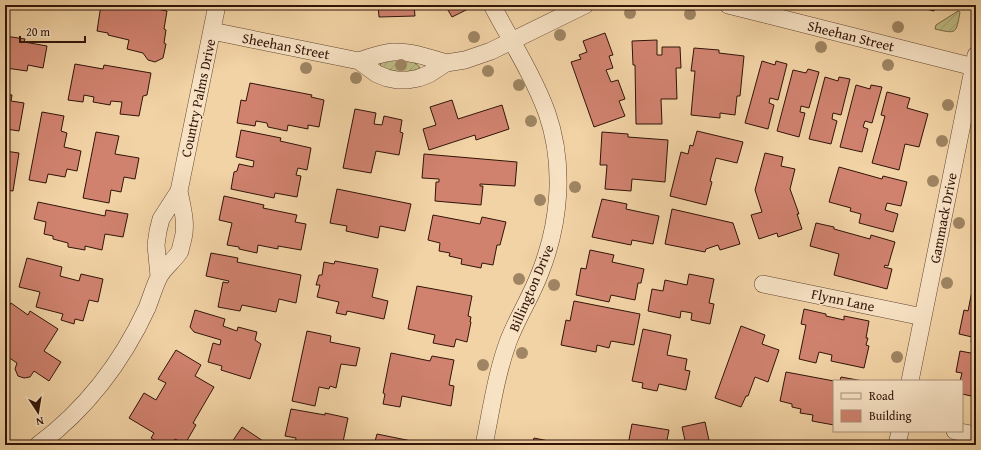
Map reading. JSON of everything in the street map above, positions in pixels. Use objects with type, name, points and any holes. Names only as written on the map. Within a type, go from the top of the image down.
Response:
[{"type":"street","name":"Country Palms Drive","points":[[160,276],[156,245],[158,231],[161,219],[179,191],[217,5]]},
{"type":"street","name":"Billington Drive","points":[[484,445],[502,361],[516,323],[540,275],[546,258],[556,220],[558,198],[556,158],[547,114],[525,64],[492,5]]},
{"type":"street","name":"Sheehan Street","points":[[212,31],[359,61],[377,74],[397,80],[408,80],[430,74],[446,63],[478,56],[585,5]]},
{"type":"street","name":"Sheehan Street","points":[[728,5],[975,61]]},
{"type":"street","name":"Sheehan Street","points":[[359,61],[393,52],[406,52],[446,63]]},
{"type":"street","name":"Gammack Drive","points":[[910,380],[975,61]]},
{"type":"street","name":"Country Palms Drive","points":[[38,445],[80,408],[111,370],[122,354],[147,308],[160,276],[180,251],[185,224],[179,191]]},
{"type":"street","name":"Flynn Lane","points":[[763,284],[923,317]]},
{"type":"street","points":[[897,445],[900,432]]},
{"type":"street","points":[[960,432],[976,435]]},
{"type":"shaded area","points":[[958,11],[960,12],[958,25],[954,31],[948,32],[935,29],[936,25]]},
{"type":"shaded area","points":[[403,60],[415,63],[420,68],[400,72],[389,70],[380,66],[381,62]]},
{"type":"building","points":[[8,5],[27,5],[26,9]]},
{"type":"building","points":[[101,5],[115,5],[141,9],[142,6],[167,11],[164,29],[166,30],[164,43],[166,44],[163,58],[155,62],[148,60],[143,53],[127,49],[129,40],[97,31]]},
{"type":"building","points":[[299,5],[315,5],[314,8]]},
{"type":"building","points":[[378,5],[414,5],[415,16],[379,17]]},
{"type":"building","points":[[445,5],[468,5],[470,8],[452,17]]},
{"type":"building","points":[[918,5],[935,5],[934,11],[918,7]]},
{"type":"building","points":[[605,33],[613,55],[609,56],[613,68],[606,70],[611,82],[618,80],[625,99],[619,101],[625,116],[594,127],[571,62],[581,59],[579,55],[587,52],[583,41]]},
{"type":"building","points":[[5,36],[25,39],[24,42],[47,46],[43,68],[28,65],[27,71],[6,68],[5,70]]},
{"type":"building","points":[[657,40],[657,55],[662,55],[662,47],[680,47],[681,68],[676,68],[677,99],[661,99],[662,124],[636,124],[635,65],[633,65],[632,41]]},
{"type":"building","points":[[694,48],[719,50],[719,53],[744,56],[740,96],[737,96],[735,115],[720,113],[720,118],[691,115],[695,71],[691,71]]},
{"type":"building","points":[[762,61],[775,65],[776,61],[787,64],[778,100],[770,98],[769,103],[774,105],[768,129],[745,123]]},
{"type":"building","points":[[75,64],[103,69],[104,65],[151,73],[147,95],[143,96],[139,116],[120,114],[122,102],[111,101],[110,105],[93,102],[94,97],[84,95],[83,102],[68,100]]},
{"type":"building","points":[[808,69],[819,72],[809,108],[801,106],[800,112],[805,113],[799,137],[777,131],[793,70],[806,73]]},
{"type":"building","points":[[825,77],[838,81],[839,77],[850,79],[841,115],[833,113],[832,119],[837,121],[831,144],[809,139]]},
{"type":"building","points":[[250,83],[312,95],[311,97],[324,100],[319,127],[308,125],[308,129],[288,125],[287,131],[268,127],[267,123],[256,121],[255,126],[237,123],[241,100],[246,101]]},
{"type":"building","points":[[856,85],[870,89],[871,85],[882,87],[872,123],[865,121],[863,127],[868,129],[862,152],[840,147]]},
{"type":"building","points":[[887,92],[910,98],[907,108],[928,114],[919,147],[905,144],[899,170],[872,163],[885,116],[881,115]]},
{"type":"building","points":[[5,94],[12,95],[11,101],[24,103],[19,131],[6,129],[5,131]]},
{"type":"building","points":[[452,100],[458,119],[502,105],[509,129],[476,140],[475,135],[429,150],[423,129],[436,125],[430,107]]},
{"type":"building","points":[[355,109],[376,113],[374,124],[382,125],[384,116],[402,120],[400,132],[403,133],[399,155],[376,151],[371,173],[343,168]]},
{"type":"building","points":[[42,112],[64,116],[61,131],[67,133],[64,147],[81,151],[77,171],[67,169],[65,177],[48,174],[46,183],[29,180]]},
{"type":"building","points":[[241,130],[281,138],[280,141],[311,148],[307,170],[298,168],[296,175],[301,176],[297,197],[275,193],[274,198],[231,189],[234,172],[237,171],[239,164],[253,167],[254,161],[236,157]]},
{"type":"building","points":[[697,131],[743,142],[737,163],[716,158],[706,205],[670,196],[681,152],[688,154],[690,145],[693,146]]},
{"type":"building","points":[[96,132],[119,136],[115,154],[139,158],[135,179],[124,177],[121,192],[111,190],[109,203],[83,198]]},
{"type":"building","points":[[602,132],[628,134],[628,137],[668,140],[665,182],[632,179],[631,191],[605,189],[607,165],[600,165]]},
{"type":"building","points":[[5,151],[19,153],[13,191],[5,190]]},
{"type":"building","points":[[765,153],[783,157],[781,166],[795,169],[790,189],[799,214],[797,214],[802,229],[778,237],[777,233],[759,239],[751,215],[762,212],[755,190]]},
{"type":"building","points":[[424,154],[517,162],[515,186],[480,184],[480,186],[483,186],[481,205],[435,201],[436,182],[439,182],[439,179],[422,178]]},
{"type":"building","points":[[839,167],[882,179],[883,176],[907,182],[901,206],[887,203],[885,210],[898,214],[893,232],[859,223],[861,214],[850,211],[851,208],[829,202]]},
{"type":"building","points":[[337,189],[411,204],[405,231],[380,226],[378,238],[346,231],[347,226],[330,223]]},
{"type":"building","points":[[224,196],[264,205],[263,208],[297,215],[295,222],[306,224],[301,250],[278,246],[278,249],[258,245],[257,253],[227,245],[232,223],[219,220]]},
{"type":"building","points":[[602,199],[627,204],[626,209],[659,216],[653,244],[632,240],[631,245],[592,237]]},
{"type":"building","points":[[38,202],[105,216],[106,210],[128,214],[123,237],[105,234],[102,250],[85,246],[85,250],[68,247],[68,243],[53,239],[53,236],[44,234],[46,222],[34,219]]},
{"type":"building","points":[[672,209],[733,223],[740,244],[720,250],[718,245],[706,249],[705,252],[665,244]]},
{"type":"building","points":[[433,215],[480,224],[482,217],[506,222],[500,245],[497,245],[493,265],[482,263],[481,268],[461,264],[462,259],[449,256],[450,253],[439,251],[440,243],[428,240]]},
{"type":"building","points":[[816,223],[834,227],[834,229],[870,239],[871,235],[895,242],[888,266],[885,265],[884,267],[892,269],[887,289],[834,275],[839,254],[810,246]]},
{"type":"building","points":[[976,240],[976,253],[974,252]]},
{"type":"building","points":[[590,250],[614,255],[612,262],[644,269],[641,283],[638,283],[635,300],[611,295],[609,302],[576,295],[581,268],[586,269]]},
{"type":"building","points":[[211,253],[238,258],[237,262],[301,275],[296,303],[279,299],[276,312],[242,305],[240,311],[218,307],[223,282],[228,283],[229,281],[206,276]]},
{"type":"building","points":[[27,258],[62,267],[60,276],[79,281],[81,274],[103,279],[98,302],[89,300],[83,321],[75,319],[74,324],[61,320],[63,314],[36,307],[40,292],[19,287]]},
{"type":"building","points":[[335,261],[378,269],[372,297],[388,301],[384,319],[347,311],[346,315],[336,313],[339,302],[317,297],[320,285],[316,285],[319,275],[322,275],[324,262],[334,264]]},
{"type":"building","points":[[689,274],[714,279],[709,303],[714,304],[710,324],[691,320],[692,313],[681,311],[680,318],[648,311],[652,289],[663,291],[665,280],[687,285]]},
{"type":"building","points":[[417,286],[472,296],[468,316],[471,317],[471,322],[467,342],[456,339],[454,347],[433,343],[435,335],[408,329]]},
{"type":"building","points":[[972,291],[976,292],[976,343],[971,342],[972,337],[959,334],[964,310],[968,311]]},
{"type":"building","points":[[574,301],[640,314],[634,345],[611,341],[609,348],[597,345],[596,352],[561,345],[566,320],[570,321]]},
{"type":"building","points":[[11,303],[28,315],[30,311],[58,329],[44,351],[61,362],[49,381],[34,371],[30,377],[24,378],[18,376],[15,369],[17,363],[5,355],[5,312]]},
{"type":"building","points":[[804,309],[844,320],[844,316],[869,321],[866,345],[869,346],[864,368],[831,361],[832,355],[819,352],[816,363],[799,359],[806,325],[801,324]]},
{"type":"building","points":[[195,310],[225,319],[223,326],[237,331],[238,327],[257,332],[255,340],[261,344],[250,379],[221,370],[222,366],[208,362],[213,343],[220,345],[221,340],[194,332],[190,327]]},
{"type":"building","points":[[741,326],[765,335],[762,344],[779,350],[768,382],[755,377],[748,396],[746,396],[741,407],[715,398]]},
{"type":"building","points":[[643,329],[671,335],[667,355],[687,359],[685,370],[690,371],[686,390],[659,384],[657,391],[642,388],[643,383],[632,381]]},
{"type":"building","points":[[307,331],[331,336],[330,342],[360,348],[356,366],[341,364],[336,388],[330,386],[329,389],[319,387],[315,406],[292,401]]},
{"type":"building","points":[[176,350],[201,365],[195,376],[214,387],[193,423],[196,425],[185,444],[175,439],[172,445],[162,445],[151,438],[154,433],[129,418],[144,393],[156,400],[166,383],[158,379]]},
{"type":"building","points":[[960,351],[976,354],[976,397],[963,394],[963,380],[960,380],[962,373],[956,372]]},
{"type":"building","points":[[391,353],[430,361],[432,356],[454,360],[449,385],[454,386],[451,406],[402,396],[400,407],[383,404],[385,394],[383,393]]},
{"type":"building","points":[[786,372],[833,381],[833,425],[812,421],[813,415],[800,413],[801,409],[792,407],[792,404],[780,401]]},
{"type":"building","points":[[841,377],[858,380],[840,380]]},
{"type":"building","points":[[291,409],[325,415],[325,413],[348,418],[343,442],[341,441],[340,445],[284,445],[285,442],[295,444],[296,438],[285,436]]},
{"type":"building","points":[[705,422],[710,445],[686,445],[682,427]]},
{"type":"building","points":[[632,424],[669,430],[666,445],[628,445]]},
{"type":"building","points":[[242,427],[263,441],[260,445],[230,445]]},
{"type":"building","points":[[377,434],[431,445],[374,445]]},
{"type":"building","points":[[534,438],[563,444],[563,441],[583,445],[532,445]]},
{"type":"building","points":[[217,441],[222,445],[214,445]]}]
